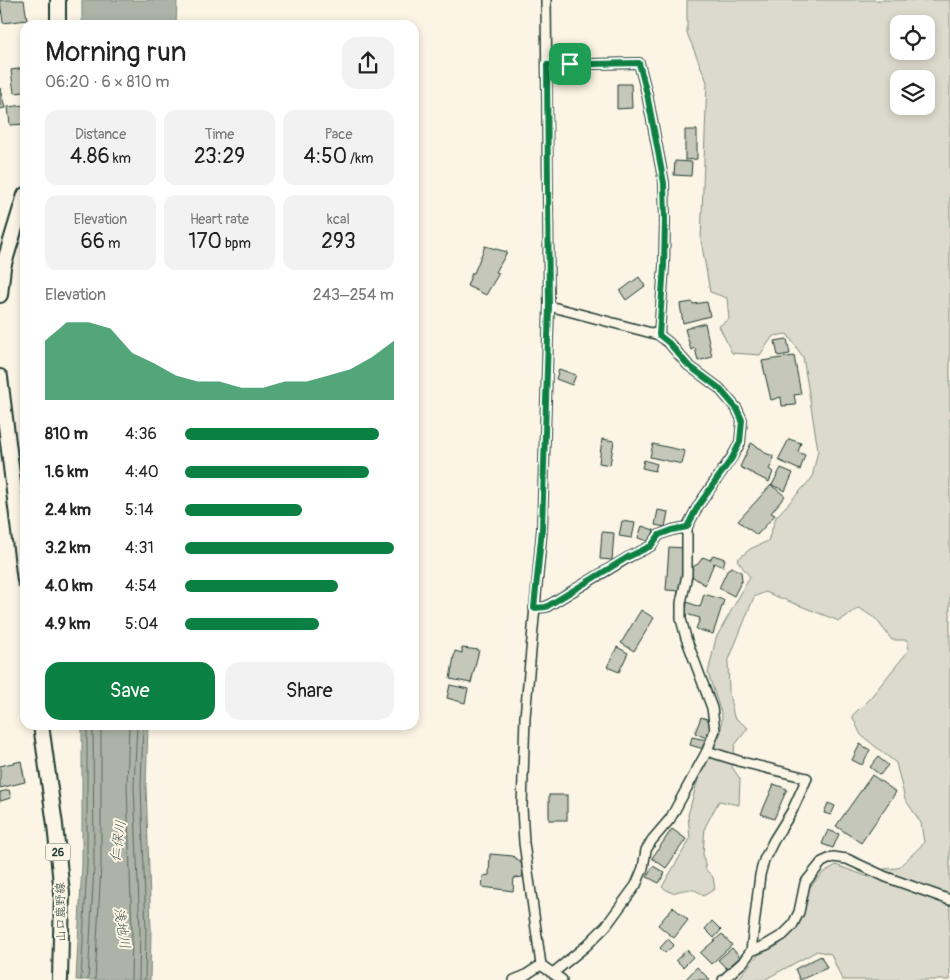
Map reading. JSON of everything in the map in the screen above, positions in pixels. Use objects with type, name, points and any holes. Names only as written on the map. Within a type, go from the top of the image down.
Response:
[{"type":"main road","points":[[58,0],[58,20]]},
{"type":"main road","points":[[0,295],[3,267],[20,212]]},
{"type":"main road","points":[[0,377],[5,470],[20,553]]},
{"type":"main road","name":"山口鹿野線","points":[[42,730],[62,893],[63,924],[60,980]]},
{"type":"street","points":[[546,0],[549,306],[542,529],[524,717],[522,807],[524,843],[541,966],[562,980]]},
{"type":"street","points":[[547,65],[639,63],[647,94],[664,183],[665,239],[659,335]]},
{"type":"street","points":[[549,306],[659,335],[669,343],[688,365],[719,388],[737,409],[742,420],[740,442],[732,458],[698,506],[687,527],[687,575],[681,603],[681,619],[686,638],[712,708],[716,730],[707,751],[670,818],[646,850],[643,868],[636,885],[606,926],[586,946],[552,973]]},
{"type":"street","points":[[534,608],[546,607],[628,557],[651,546],[659,535],[687,527]]},
{"type":"street","points":[[707,751],[807,778],[792,811],[764,860],[760,875],[750,951],[743,962],[723,980]]},
{"type":"street","points":[[750,951],[766,945],[783,935],[792,926],[800,912],[805,883],[822,862],[833,857],[847,859],[886,877],[950,900]]},
{"type":"street","points":[[514,980],[541,966]]},
{"type":"shaded area","points":[[687,0],[950,0],[950,980],[842,980],[831,954],[817,951],[764,980],[737,980],[758,955],[779,945],[799,922],[810,887],[823,873],[836,865],[869,877],[884,869],[898,868],[924,843],[921,823],[905,799],[896,763],[861,735],[852,716],[870,698],[909,650],[907,640],[892,640],[876,619],[859,608],[839,621],[765,592],[754,597],[728,662],[729,693],[734,717],[748,728],[735,745],[732,767],[740,779],[739,805],[719,801],[705,827],[703,854],[706,870],[713,877],[715,889],[703,896],[693,890],[672,893],[662,887],[690,839],[688,815],[698,779],[721,732],[722,716],[708,673],[716,638],[750,577],[737,560],[750,549],[768,541],[776,517],[812,478],[818,450],[803,357],[787,334],[773,336],[760,355],[732,353],[719,326],[729,319],[727,298],[710,292],[701,240],[707,82],[687,33]]},
{"type":"water","points":[[82,0],[177,0],[176,20],[82,20]]},
{"type":"water","points":[[82,730],[148,730],[146,786],[151,929],[150,980],[76,980],[82,865]]},
{"type":"building","points":[[0,0],[24,0],[27,20],[3,23]]},
{"type":"building","points":[[20,69],[20,92],[14,93],[11,70]]},
{"type":"building","points":[[617,84],[631,84],[632,108],[617,109]]},
{"type":"building","points":[[0,88],[5,108],[0,109]]},
{"type":"building","points":[[20,106],[20,124],[10,125],[8,107]]},
{"type":"building","points":[[685,130],[697,130],[697,159],[685,160]]},
{"type":"building","points":[[675,161],[692,162],[691,176],[674,175]]},
{"type":"building","points":[[485,246],[507,252],[496,272],[499,273],[486,295],[467,286]]},
{"type":"building","points":[[639,277],[645,286],[626,300],[620,291]]},
{"type":"building","points":[[692,302],[693,304],[707,302],[710,316],[683,323],[680,304]]},
{"type":"building","points":[[705,323],[712,357],[698,361],[695,348],[691,350],[685,329]]},
{"type":"building","points":[[787,339],[790,354],[778,356],[775,341]]},
{"type":"building","points":[[794,356],[801,394],[794,395],[796,405],[782,406],[781,397],[771,400],[762,361]]},
{"type":"building","points":[[559,369],[576,375],[572,385],[556,379]]},
{"type":"building","points":[[602,439],[614,441],[610,465],[599,463]]},
{"type":"building","points":[[789,439],[801,443],[798,452],[805,455],[800,470],[778,460]]},
{"type":"building","points":[[751,443],[773,456],[769,469],[773,472],[769,482],[740,467]]},
{"type":"building","points":[[653,444],[685,451],[682,464],[650,457]]},
{"type":"building","points":[[644,460],[657,464],[655,471],[642,468]]},
{"type":"building","points":[[781,468],[793,473],[785,491],[772,485]]},
{"type":"building","points":[[771,485],[785,496],[771,513],[775,515],[757,535],[738,521]]},
{"type":"building","points":[[658,510],[668,512],[665,527],[655,525]]},
{"type":"building","points":[[622,521],[635,523],[632,538],[619,536]]},
{"type":"building","points":[[642,526],[654,530],[650,542],[638,538]]},
{"type":"building","points":[[602,532],[614,533],[612,560],[600,559]]},
{"type":"building","points":[[669,547],[684,548],[682,591],[666,590]]},
{"type":"building","points":[[713,555],[725,559],[723,567],[714,563],[705,585],[690,575],[694,566],[703,557],[710,560]]},
{"type":"building","points":[[732,567],[741,572],[742,580],[734,596],[719,588],[728,569]]},
{"type":"building","points":[[704,594],[724,600],[713,634],[696,629],[700,618],[686,614],[687,602],[700,607]]},
{"type":"building","points":[[641,610],[654,618],[634,651],[621,643]]},
{"type":"building","points":[[617,647],[628,653],[619,672],[607,667]]},
{"type":"building","points":[[462,648],[479,650],[471,683],[450,679],[455,651],[462,653]]},
{"type":"building","points":[[450,685],[468,689],[465,703],[447,698]]},
{"type":"building","points":[[701,717],[713,721],[706,738],[695,733]]},
{"type":"building","points":[[692,737],[706,740],[704,749],[690,745]]},
{"type":"building","points":[[860,744],[870,750],[862,765],[852,760]]},
{"type":"building","points":[[878,757],[888,765],[880,775],[870,767]]},
{"type":"building","points":[[21,761],[25,782],[0,788],[0,766]]},
{"type":"building","points":[[872,775],[896,792],[861,843],[836,826]]},
{"type":"building","points":[[774,784],[787,789],[774,819],[761,814]]},
{"type":"building","points":[[9,790],[11,798],[0,801],[0,792]]},
{"type":"building","points":[[549,795],[567,795],[567,820],[549,820]]},
{"type":"building","points":[[828,803],[835,806],[831,815],[824,813]]},
{"type":"building","points":[[672,829],[686,839],[666,868],[652,858]]},
{"type":"building","points":[[828,830],[839,834],[833,848],[822,844]]},
{"type":"building","points":[[490,854],[513,856],[522,864],[523,877],[514,878],[513,891],[482,887],[483,876],[489,875]]},
{"type":"building","points":[[653,866],[665,873],[659,883],[647,877]]},
{"type":"building","points":[[673,907],[688,920],[674,938],[658,925]]},
{"type":"building","points":[[712,921],[721,930],[714,938],[705,929]]},
{"type":"building","points":[[722,934],[732,945],[711,964],[700,953]]},
{"type":"building","points":[[668,939],[674,945],[665,953],[660,948]]},
{"type":"building","points":[[732,948],[740,957],[727,969],[718,960]]},
{"type":"building","points":[[687,950],[693,957],[683,967],[676,960]]},
{"type":"building","points":[[821,956],[827,968],[800,980],[795,969]]},
{"type":"building","points":[[697,967],[710,980],[685,980]]},
{"type":"route","points":[[639,63],[647,94],[664,183],[664,266],[659,335],[669,343],[688,365],[719,388],[737,409],[742,420],[740,442],[732,458],[698,506],[687,527],[659,535],[651,546],[628,557],[587,584],[546,607],[534,608],[542,529],[549,306],[547,65],[570,64],[639,63]]},
{"type":"water label","name":"仁保川","points":[[118,841]]},
{"type":"water label","name":"浅地川","points":[[122,928]]}]
